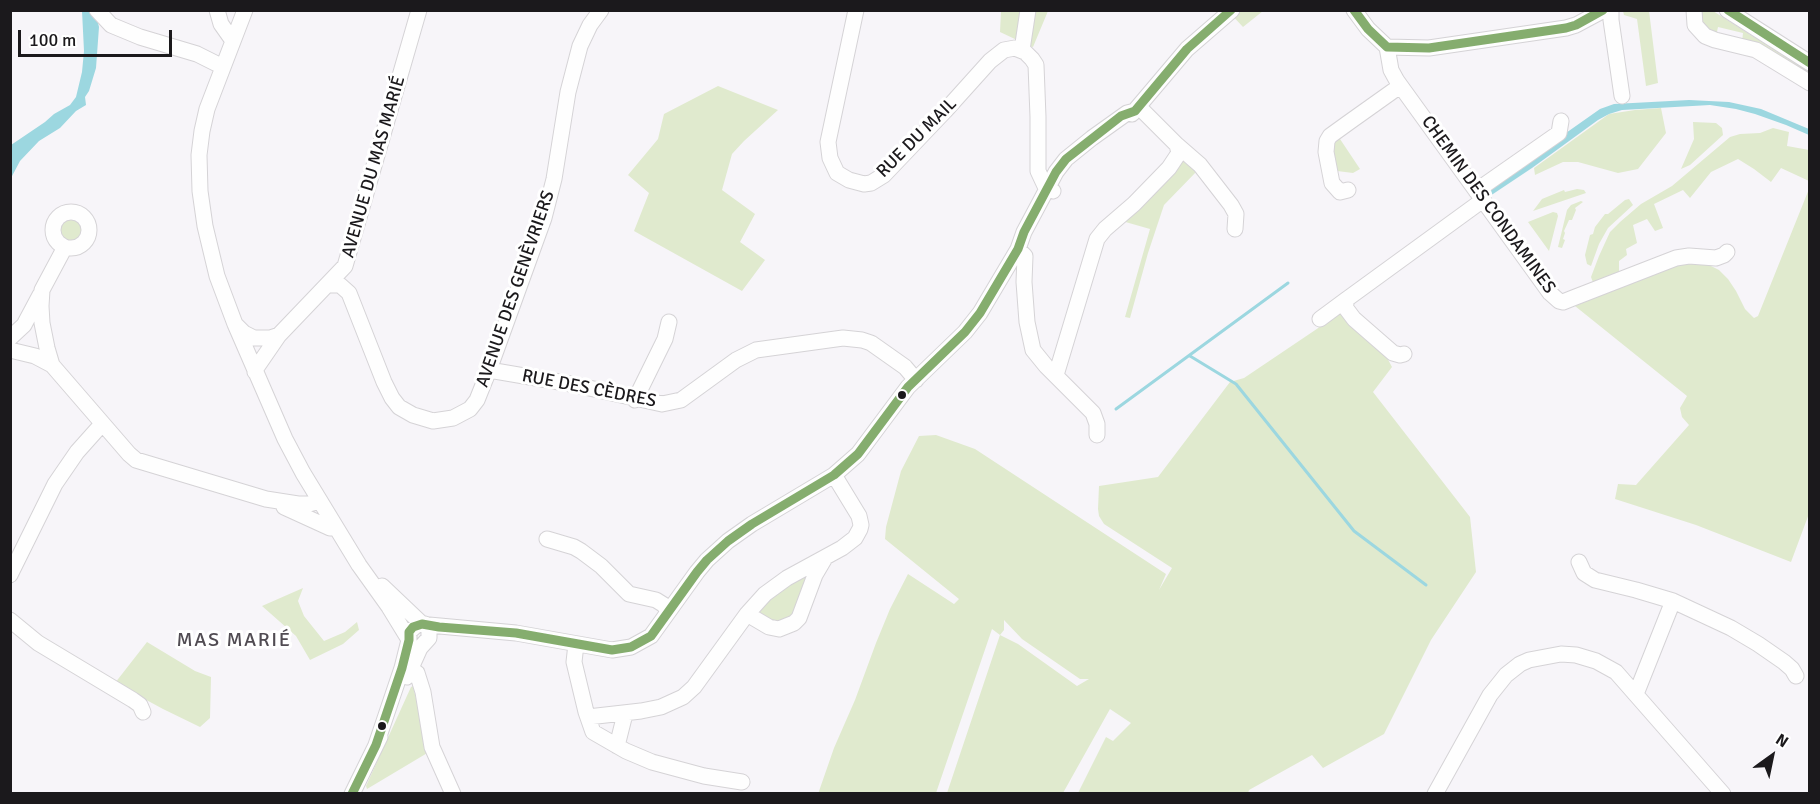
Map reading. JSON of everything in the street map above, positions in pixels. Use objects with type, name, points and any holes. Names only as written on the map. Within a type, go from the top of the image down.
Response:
[{"type":"street","points":[[97,10],[111,25],[140,37],[207,57],[223,67]]},
{"type":"street","points":[[217,10],[221,24],[233,41]]},
{"type":"street","points":[[245,10],[207,109],[202,131],[199,172],[205,226],[214,266],[224,298],[285,439],[354,555],[377,580],[419,635]]},
{"type":"street","name":"AVENUE DU MAS MARIÉ","points":[[255,372],[279,335],[345,266],[419,10]]},
{"type":"street","name":"AVENUE DES GENÈVRIERS","points":[[345,266],[350,293],[392,398],[399,407],[413,415],[439,421],[470,409],[477,400],[489,370],[549,199],[566,99],[580,46],[590,25],[601,10]]},
{"type":"street","name":"RUE DU MAIL","points":[[856,10],[828,142],[830,158],[837,172],[857,183],[871,183],[884,176],[999,52],[1009,48],[1022,50]]},
{"type":"street","points":[[1028,10],[1022,50],[1036,65],[1038,171],[1041,180],[1050,189]]},
{"type":"street","points":[[419,635],[471,630],[516,633],[612,650],[631,647],[651,636],[707,560],[728,541],[834,475],[858,454],[921,374],[972,323],[1059,175],[1074,160],[1124,122],[1187,49],[1232,10]]},
{"type":"street","points":[[1354,10],[1368,29],[1388,46],[1429,48],[1545,32],[1576,25],[1604,10]]},
{"type":"street","points":[[1611,10],[1622,96]]},
{"type":"street","points":[[1694,10],[1695,25],[1705,36],[1756,50],[1809,83]]},
{"type":"street","points":[[1727,10],[1809,63]]},
{"type":"street","name":"CHEMIN DES CONDAMINES","points":[[1388,46],[1391,70],[1400,86],[1556,298],[1563,302],[1676,258],[1689,256],[1716,258],[1727,252]]},
{"type":"street","points":[[1348,190],[1340,192],[1332,183],[1326,152],[1327,141],[1330,136],[1400,86]]},
{"type":"street","points":[[1137,109],[1200,165],[1236,214],[1235,229]]},
{"type":"street","points":[[1320,319],[1559,134],[1561,121]]},
{"type":"street","points":[[1039,135],[1044,153],[1059,175]]},
{"type":"street","points":[[1056,375],[1097,239],[1169,168],[1179,153],[1177,145]]},
{"type":"street","points":[[1019,246],[1025,256],[1027,322],[1033,350],[1093,413],[1097,424],[1097,435]]},
{"type":"street","points":[[10,338],[24,325],[65,247]]},
{"type":"street","points":[[328,285],[340,285],[350,293]]},
{"type":"street","points":[[42,290],[42,323],[52,365]]},
{"type":"street","points":[[1347,299],[1345,307],[1354,319],[1393,353],[1404,354]]},
{"type":"street","points":[[635,400],[665,339],[669,322]]},
{"type":"street","points":[[235,324],[244,333],[254,338],[270,338],[279,335]]},
{"type":"street","name":"RUE DES CÈDRES","points":[[489,370],[571,384],[656,404],[674,403],[700,388],[746,354],[768,347],[853,338],[871,343],[905,368],[921,374]]},
{"type":"street","points":[[10,350],[44,360],[52,365],[136,460],[270,500],[330,528],[336,528]]},
{"type":"street","points":[[10,575],[55,484],[77,452],[102,424]]},
{"type":"street","points":[[588,717],[625,714],[661,707],[689,692],[747,614],[771,588],[851,542],[858,534],[861,525],[856,509],[834,475]]},
{"type":"street","points":[[270,500],[298,504],[320,501]]},
{"type":"street","points":[[547,539],[581,551],[601,566],[629,594],[656,600],[664,605],[668,612]]},
{"type":"street","points":[[747,614],[761,624],[779,629],[794,624],[799,618],[815,576],[825,558]]},
{"type":"street","points":[[1580,562],[1584,573],[1595,580],[1673,601],[1722,623],[1784,662],[1796,676]]},
{"type":"street","points":[[641,596],[665,591],[682,591]]},
{"type":"street","points":[[1636,694],[1673,601]]},
{"type":"street","points":[[10,620],[38,643],[133,700],[140,705],[143,712]]},
{"type":"street","points":[[352,794],[376,745],[419,635]]},
{"type":"street","points":[[576,645],[574,662],[593,732],[652,762],[704,776],[742,782]]},
{"type":"street","points":[[1435,794],[1490,694],[1506,675],[1520,664],[1553,654],[1582,657],[1616,672],[1723,794]]},
{"type":"street","points":[[406,669],[417,674],[423,692],[432,747],[453,794]]},
{"type":"street","points":[[617,746],[625,714]]},
{"type":"green space","points":[[1001,11],[1023,11],[1017,40],[1000,32]]},
{"type":"green space","points":[[1032,11],[1048,11],[1033,47],[1029,46]]},
{"type":"green space","points":[[1228,11],[1263,11],[1243,27]]},
{"type":"green space","points":[[1623,11],[1649,11],[1658,83],[1646,86],[1637,19],[1624,15]]},
{"type":"green space","points":[[1699,11],[1713,11],[1809,72],[1809,78],[1742,42],[1743,33],[1718,27],[1716,36],[1702,26]]},
{"type":"green space","points":[[718,86],[778,110],[732,154],[722,190],[755,214],[740,242],[765,260],[742,291],[634,231],[649,193],[628,175],[658,139],[664,114]]},
{"type":"green space","points":[[1661,108],[1666,133],[1638,169],[1618,173],[1578,162],[1563,162],[1535,175],[1534,168],[1609,114]]},
{"type":"green space","points":[[1693,122],[1716,123],[1722,128],[1723,135],[1690,165],[1681,169],[1694,139]]},
{"type":"green space","points":[[1773,128],[1789,132],[1787,146],[1809,150],[1809,181],[1781,168],[1771,182],[1738,159],[1711,172],[1690,198],[1683,190],[1654,204],[1663,228],[1655,231],[1647,219],[1633,225],[1637,243],[1626,249],[1627,255],[1619,261],[1619,275],[1594,285],[1591,277],[1599,256],[1610,232],[1620,222],[1641,204],[1672,186],[1730,137],[1760,133]]},
{"type":"green space","points":[[1338,136],[1360,169],[1353,173],[1337,171],[1333,140]]},
{"type":"green space","points":[[1181,160],[1197,171],[1164,205],[1130,318],[1125,317],[1150,229],[1122,221]]},
{"type":"green space","points":[[1809,189],[1810,511],[1791,562],[1696,525],[1615,499],[1618,484],[1636,485],[1689,425],[1682,417],[1680,408],[1687,396],[1575,306],[1661,270],[1684,263],[1697,262],[1719,270],[1736,291],[1745,309],[1754,318],[1758,316]]},
{"type":"green space","points":[[1564,190],[1565,192],[1584,190],[1586,193],[1533,211],[1542,199]]},
{"type":"green space","points":[[1629,199],[1633,205],[1608,228],[1591,266],[1587,264],[1585,255],[1590,235],[1593,234],[1595,227],[1605,214]]},
{"type":"green space","points":[[1583,202],[1575,208],[1572,220],[1569,220],[1564,231],[1563,239],[1565,240],[1562,248],[1558,247],[1567,210],[1571,205]]},
{"type":"green space","points":[[1553,212],[1558,216],[1549,251],[1528,222]]},
{"type":"green space","points":[[72,219],[80,223],[84,231],[80,239],[72,243],[64,239],[60,231],[64,223]]},
{"type":"green space","points":[[1342,312],[1384,352],[1392,367],[1373,392],[1470,517],[1476,572],[1431,640],[1384,734],[1323,768],[1312,755],[1249,790],[1248,793],[1078,793],[1106,737],[1113,741],[1131,723],[1110,709],[1063,793],[947,793],[1000,635],[992,629],[936,793],[818,794],[876,643],[908,574],[954,604],[959,599],[885,539],[901,471],[919,436],[936,435],[975,449],[1166,574],[1159,590],[1172,568],[1104,524],[1098,509],[1099,486],[1158,477],[1230,382],[1244,378]],"holes":[[[1004,620],[1022,639],[1080,679],[1089,679],[1077,686],[1018,644],[1000,635],[1004,630]]]},
{"type":"green space","points":[[804,575],[808,576],[795,615],[776,623],[759,613],[759,606]]},
{"type":"green space","points":[[303,588],[298,601],[304,616],[324,641],[345,632],[357,622],[359,630],[343,644],[310,660],[296,636],[262,606]]},
{"type":"green space","points":[[147,642],[195,671],[211,677],[210,718],[200,727],[115,683]]},
{"type":"green space","points":[[413,686],[429,752],[367,789],[366,786]]},
{"type":"water","points":[[82,11],[95,11],[99,27],[96,68],[85,97],[86,105],[76,111],[60,128],[39,141],[20,161],[11,178],[11,145],[70,105],[76,97],[84,51]]},
{"type":"water","points":[[1689,100],[1729,102],[1761,109],[1809,129],[1809,135],[1755,114],[1710,105],[1622,110],[1598,120],[1490,196],[1485,190],[1600,109],[1614,104]]},
{"type":"waterway","points":[[1116,409],[1288,283]]},
{"type":"waterway","points":[[1190,356],[1236,384],[1354,531],[1426,585]]},
{"type":"transit line","points":[[352,794],[376,745],[402,668],[409,632],[413,627],[422,624],[516,633],[612,650],[631,647],[651,636],[697,572],[728,541],[834,475],[858,454],[908,387],[965,332],[980,313],[1018,249],[1024,232],[1056,172],[1066,159],[1121,116],[1135,111],[1187,49],[1231,10]]},
{"type":"transit line","points":[[1354,10],[1368,29],[1387,47],[1429,48],[1566,28],[1603,10]]},
{"type":"transit line","points":[[1728,10],[1810,63]]},
{"type":"district","name":"MAS MARIÉ","points":[[234,641]]}]
